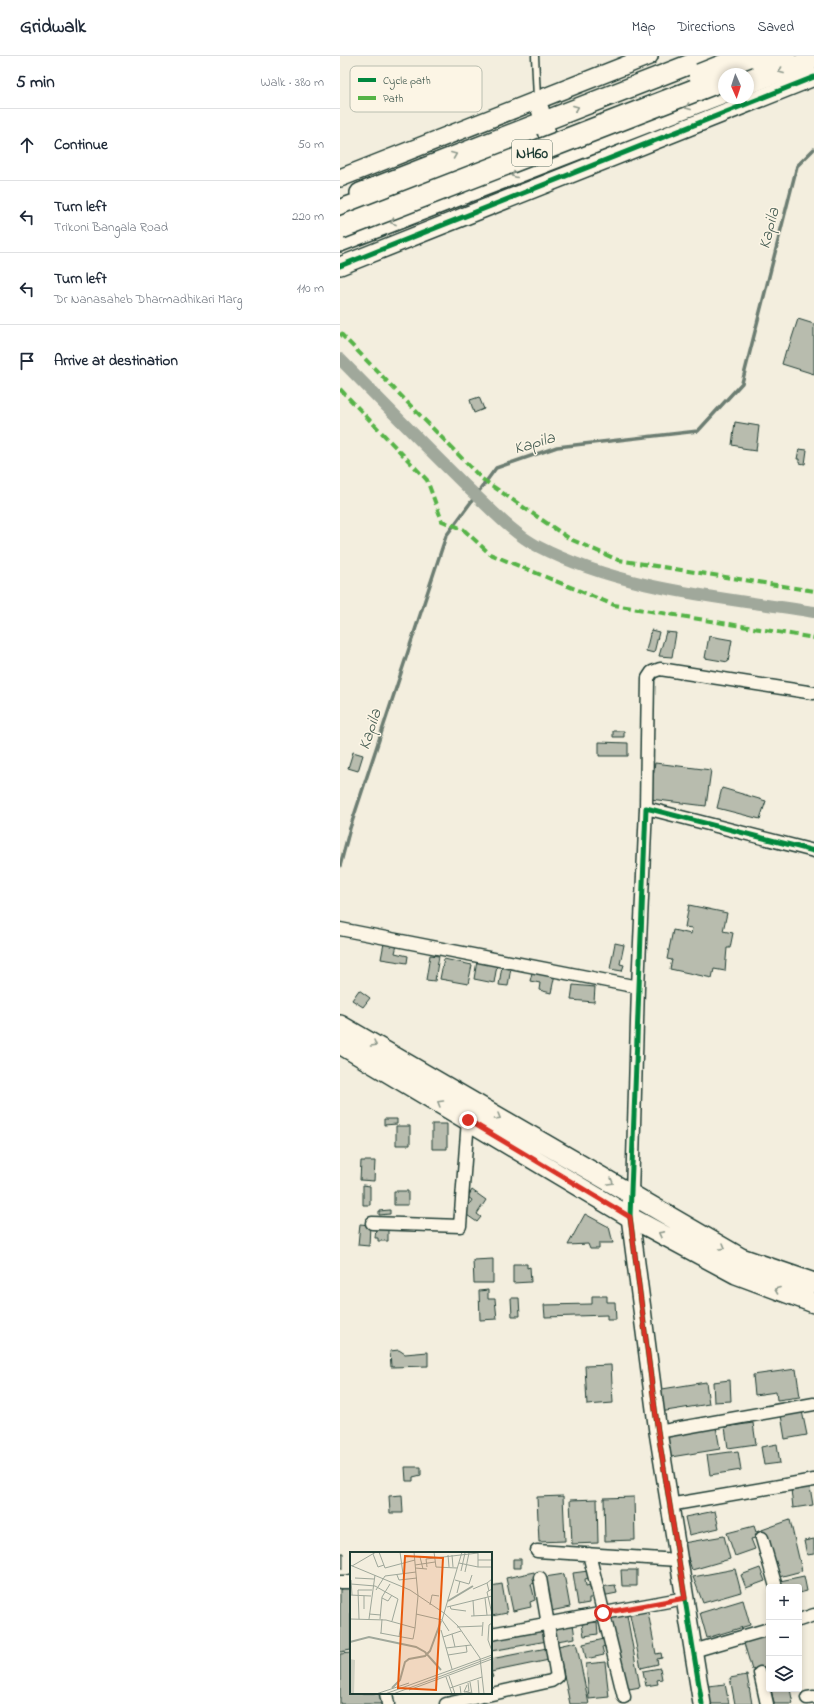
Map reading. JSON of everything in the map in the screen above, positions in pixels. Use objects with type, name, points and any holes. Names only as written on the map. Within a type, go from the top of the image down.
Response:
[{"type":"highway","name":"NH60","points":[[340,211],[528,142],[748,56]]},
{"type":"highway","points":[[753,68],[784,56]]},
{"type":"highway","name":"NH60","points":[[340,228],[718,81]]},
{"type":"main road","points":[[340,200],[711,56]]},
{"type":"main road","points":[[754,82],[814,59]]},
{"type":"main road","points":[[340,242],[718,95]]},
{"type":"main road","points":[[340,1025],[630,1217],[736,1274],[814,1303]]},
{"type":"main road","points":[[340,1044],[632,1194],[741,1258],[814,1283]]},
{"type":"street","points":[[340,178],[537,100],[624,61],[649,56]]},
{"type":"street","points":[[340,266],[814,77]]},
{"type":"street","points":[[537,100],[560,178]]},
{"type":"street","points":[[702,1704],[658,1432],[630,1217],[646,808],[648,678],[652,672],[660,669],[814,693]]},
{"type":"street","points":[[646,808],[814,852]]},
{"type":"street","points":[[340,930],[638,987]]},
{"type":"street","points":[[372,1224],[460,1226],[471,1112]]},
{"type":"street","points":[[658,1432],[814,1404]]},
{"type":"street","points":[[670,1505],[814,1480]]},
{"type":"street","points":[[762,1538],[775,1584]]},
{"type":"street","points":[[537,1551],[678,1560]]},
{"type":"street","points":[[589,1554],[624,1697]]},
{"type":"street","points":[[492,1693],[555,1679],[558,1674],[540,1578]]},
{"type":"street","points":[[492,1634],[685,1598]]},
{"type":"street","points":[[802,1619],[814,1615]]},
{"type":"street","points":[[693,1651],[766,1630]]},
{"type":"street","points":[[760,1673],[766,1704]]},
{"type":"street","points":[[386,1694],[388,1704]]},
{"type":"street","points":[[443,1694],[446,1704],[490,1694]]},
{"type":"lane","points":[[535,56],[537,100]]},
{"type":"building","points":[[798,319],[814,324],[814,374],[782,364]]},
{"type":"building","points":[[479,397],[484,409],[474,413],[470,400]]},
{"type":"building","points":[[735,422],[759,426],[756,451],[742,449],[742,447],[732,445]]},
{"type":"building","points":[[799,449],[807,450],[805,464],[799,463],[799,459],[797,459]]},
{"type":"building","points":[[651,630],[659,632],[654,653],[646,651]]},
{"type":"building","points":[[666,632],[676,633],[672,657],[659,656]]},
{"type":"building","points":[[709,636],[732,640],[728,662],[705,658]]},
{"type":"building","points":[[613,731],[624,731],[624,737],[613,737]]},
{"type":"building","points":[[599,742],[628,743],[628,756],[599,756]]},
{"type":"building","points":[[353,752],[363,755],[358,771],[348,768]]},
{"type":"building","points":[[655,763],[711,770],[706,806],[650,799]]},
{"type":"building","points":[[722,788],[766,801],[760,819],[717,808]]},
{"type":"building","points":[[689,905],[727,913],[723,931],[733,933],[730,948],[727,948],[725,971],[714,969],[712,978],[670,969],[672,960],[667,959],[673,930],[691,934],[692,928],[685,927]]},
{"type":"building","points":[[384,943],[397,945],[395,953],[408,956],[407,963],[381,959]]},
{"type":"building","points":[[615,943],[624,945],[620,964],[624,965],[622,971],[610,969]]},
{"type":"building","points":[[430,955],[439,956],[435,981],[426,980]]},
{"type":"building","points":[[444,959],[472,965],[468,984],[440,979]]},
{"type":"building","points":[[477,961],[497,965],[494,983],[474,979]]},
{"type":"building","points":[[502,966],[511,967],[508,986],[499,985]]},
{"type":"building","points":[[533,969],[555,974],[551,993],[539,990],[540,983],[530,981]]},
{"type":"building","points":[[573,985],[595,987],[594,1002],[571,1000]]},
{"type":"building","points":[[359,990],[370,998],[363,1007],[352,1000]]},
{"type":"building","points":[[384,1119],[397,1119],[397,1124],[384,1125]]},
{"type":"building","points":[[432,1124],[447,1124],[447,1149],[432,1149]]},
{"type":"building","points":[[396,1126],[410,1126],[410,1145],[396,1145]]},
{"type":"building","points":[[361,1161],[375,1161],[374,1181],[360,1180]]},
{"type":"building","points":[[363,1185],[370,1186],[370,1205],[363,1205]]},
{"type":"building","points":[[472,1190],[486,1200],[477,1214],[481,1217],[477,1222],[464,1213],[472,1200],[468,1197]]},
{"type":"building","points":[[394,1191],[408,1191],[408,1205],[394,1205]]},
{"type":"building","points":[[390,1210],[390,1214],[379,1215],[379,1211]]},
{"type":"building","points":[[585,1214],[609,1227],[613,1243],[599,1243],[599,1249],[590,1249],[588,1244],[568,1245]]},
{"type":"building","points":[[360,1224],[370,1225],[369,1246],[358,1245]]},
{"type":"building","points":[[376,1227],[388,1227],[388,1241],[378,1241],[378,1238],[375,1238]]},
{"type":"building","points":[[493,1259],[493,1283],[474,1283],[473,1260]]},
{"type":"building","points":[[513,1264],[527,1264],[527,1268],[530,1267],[531,1282],[513,1283]]},
{"type":"building","points":[[488,1290],[488,1299],[495,1299],[497,1319],[480,1320],[479,1291]]},
{"type":"building","points":[[592,1296],[607,1296],[607,1302],[615,1302],[616,1320],[607,1320],[607,1315],[545,1317],[544,1305],[592,1304]]},
{"type":"building","points":[[511,1298],[519,1298],[520,1316],[512,1316]]},
{"type":"building","points":[[399,1350],[405,1354],[428,1352],[428,1366],[391,1367],[390,1351]]},
{"type":"building","points":[[611,1365],[613,1403],[587,1405],[585,1366]]},
{"type":"building","points":[[796,1369],[800,1397],[777,1400],[776,1392],[755,1395],[753,1375]]},
{"type":"building","points":[[730,1380],[731,1401],[714,1402],[713,1382]]},
{"type":"building","points":[[706,1382],[709,1404],[660,1412],[656,1390]]},
{"type":"building","points":[[802,1411],[807,1435],[785,1439],[781,1415]]},
{"type":"building","points":[[753,1423],[756,1444],[728,1448],[725,1427]]},
{"type":"building","points":[[716,1427],[720,1449],[671,1457],[667,1435]]},
{"type":"building","points":[[777,1444],[780,1463],[764,1465],[761,1447]]},
{"type":"building","points":[[738,1451],[741,1470],[710,1475],[707,1455]]},
{"type":"building","points":[[405,1467],[421,1467],[421,1475],[413,1477],[413,1481],[406,1481]]},
{"type":"building","points":[[810,1487],[813,1505],[793,1508],[791,1489]]},
{"type":"building","points":[[402,1495],[403,1513],[390,1513],[389,1496]]},
{"type":"building","points":[[563,1496],[565,1541],[539,1542],[537,1497]]},
{"type":"building","points":[[634,1497],[635,1540],[605,1541],[604,1498]]},
{"type":"building","points":[[597,1499],[598,1543],[572,1544],[570,1500]]},
{"type":"building","points":[[715,1511],[719,1528],[689,1535],[685,1517]]},
{"type":"building","points":[[790,1520],[802,1571],[779,1577],[768,1535],[751,1539],[755,1549],[735,1556],[727,1533],[754,1526],[756,1532]]},
{"type":"building","points":[[724,1536],[730,1559],[692,1570],[683,1543]]},
{"type":"building","points":[[814,1539],[814,1554],[807,1555],[804,1541]]},
{"type":"building","points":[[340,1553],[343,1553],[343,1568],[340,1568]]},
{"type":"building","points":[[513,1559],[521,1559],[521,1568],[513,1568]]},
{"type":"building","points":[[760,1568],[765,1581],[746,1588],[741,1575]]},
{"type":"building","points":[[735,1569],[741,1592],[703,1603],[693,1577]]},
{"type":"building","points":[[621,1570],[637,1570],[637,1586],[622,1586]]},
{"type":"building","points":[[588,1571],[589,1578],[585,1579],[586,1586],[590,1585],[592,1598],[589,1598],[589,1603],[578,1605],[573,1573]]},
{"type":"building","points":[[534,1572],[536,1583],[531,1584],[535,1600],[530,1602],[531,1607],[513,1611],[506,1578]]},
{"type":"building","points":[[564,1574],[570,1607],[551,1611],[545,1577]]},
{"type":"building","points":[[804,1576],[807,1591],[802,1592],[802,1584],[780,1584],[780,1581]]},
{"type":"building","points":[[502,1584],[507,1613],[492,1616],[492,1586]]},
{"type":"building","points":[[615,1585],[617,1593],[602,1596],[600,1587]]},
{"type":"building","points":[[350,1587],[350,1650],[340,1652],[340,1589]]},
{"type":"building","points":[[743,1600],[750,1625],[707,1638],[700,1613]]},
{"type":"building","points":[[647,1607],[656,1654],[661,1653],[662,1658],[657,1659],[658,1664],[641,1668],[629,1611]]},
{"type":"building","points":[[626,1610],[640,1687],[624,1690],[610,1613]]},
{"type":"building","points":[[597,1622],[598,1634],[584,1636],[582,1624]]},
{"type":"building","points":[[573,1624],[575,1638],[557,1641],[554,1627]]},
{"type":"building","points":[[544,1626],[547,1641],[492,1651],[492,1637]]},
{"type":"building","points":[[766,1636],[766,1666],[752,1670],[744,1643]]},
{"type":"building","points":[[604,1639],[606,1646],[602,1647],[604,1655],[586,1659],[583,1644]]},
{"type":"building","points":[[576,1642],[589,1704],[570,1704],[558,1646]]},
{"type":"building","points":[[547,1648],[549,1660],[492,1672],[492,1659]]},
{"type":"building","points":[[350,1653],[350,1694],[380,1694],[382,1704],[340,1704],[340,1654]]},
{"type":"building","points":[[605,1662],[609,1697],[589,1699],[586,1664]]},
{"type":"building","points":[[660,1668],[662,1679],[657,1680],[658,1684],[646,1686],[643,1671]]},
{"type":"building","points":[[747,1675],[752,1704],[735,1704],[730,1678]]},
{"type":"building","points":[[725,1684],[729,1704],[711,1704],[708,1686]]},
{"type":"building","points":[[772,1692],[791,1692],[793,1704],[774,1704]]},
{"type":"waterway","name":"Kapila","points":[[340,866],[350,828],[446,536],[496,468],[557,447],[698,431],[742,383],[797,166],[814,149]]},
{"type":"waterway","points":[[340,359],[470,490],[510,527],[537,546],[569,561],[603,573],[637,582],[707,596],[814,612]]},
{"type":"marked path","points":[[340,333],[482,479],[570,539],[618,560],[814,591]]},
{"type":"marked path","points":[[340,389],[427,480],[442,521],[463,529],[490,554],[614,605],[814,638]]},
{"type":"cycle path","points":[[340,266],[814,77]]},
{"type":"cycle path","points":[[702,1704],[658,1432],[630,1217],[646,808],[814,851]]},
{"type":"route","points":[[468,1120],[630,1217],[658,1432],[685,1598],[603,1613]]}]
